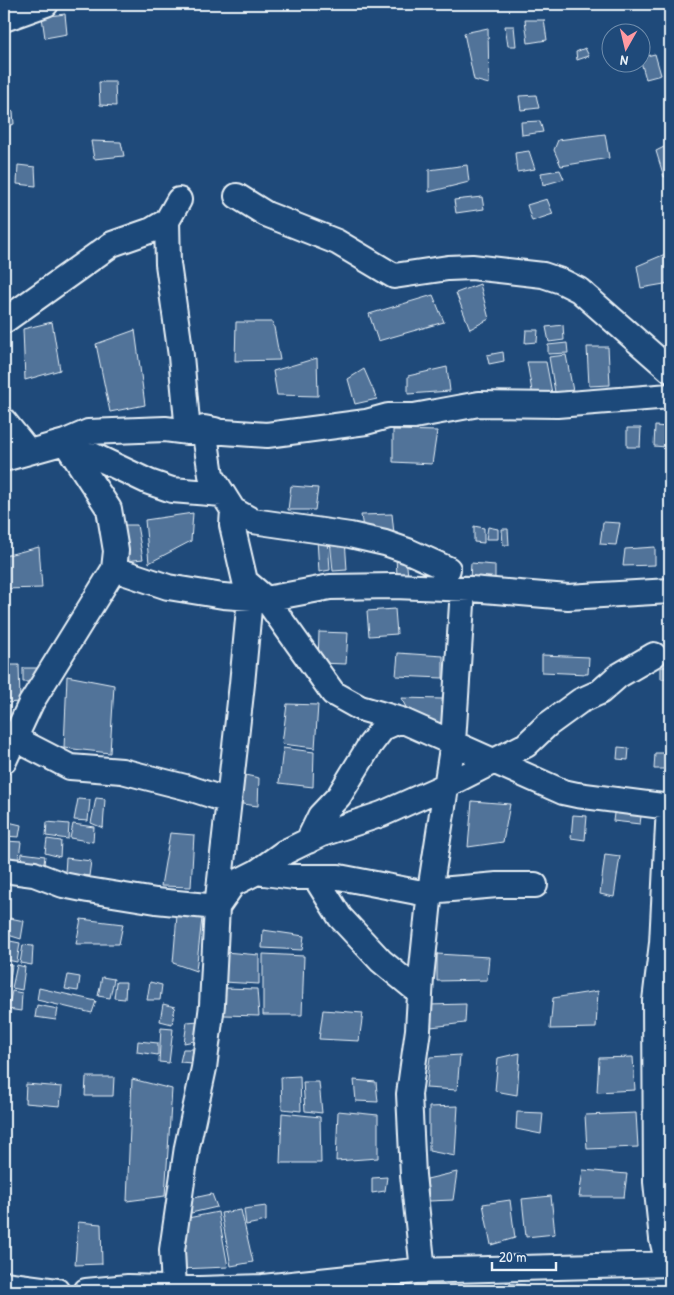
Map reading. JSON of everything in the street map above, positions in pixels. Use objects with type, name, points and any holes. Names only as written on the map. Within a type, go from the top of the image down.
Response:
[{"type":"street","points":[[4,19],[46,4]]},
{"type":"street","points":[[237,196],[266,214],[337,242],[394,276],[448,268],[472,267],[543,275],[562,281],[579,290],[670,370]]},
{"type":"street","points":[[4,321],[112,244],[152,230],[167,221],[179,200]]},
{"type":"street","points":[[167,221],[168,264],[181,356],[205,432],[211,475],[228,502],[253,521],[350,535],[385,543],[448,569]]},
{"type":"street","points":[[4,459],[65,442],[88,432],[165,429],[267,435],[366,422],[388,416],[414,416],[479,404],[557,405],[670,396]]},
{"type":"street","points":[[4,421],[29,452]]},
{"type":"street","points":[[65,442],[149,482],[172,490],[228,502]]},
{"type":"street","points":[[4,762],[9,735],[114,569],[116,551],[109,509],[65,442]]},
{"type":"street","points":[[86,1291],[128,1287],[165,1289],[263,1287],[423,1272],[669,1264],[662,1239],[656,1182],[655,1001],[662,943],[670,807],[563,792],[401,720],[360,708],[333,693],[253,593],[232,525],[228,502]]},
{"type":"street","points":[[114,569],[168,587],[223,596],[330,587],[394,586],[568,597],[670,591]]},
{"type":"street","points":[[423,1272],[413,1175],[409,1094],[418,1030],[430,891],[453,742],[463,589]]},
{"type":"street","points":[[165,1289],[187,1147],[204,1068],[212,1005],[217,907],[253,593]]},
{"type":"street","points":[[217,907],[233,884],[257,872],[286,852],[322,834],[382,814],[526,744],[547,725],[580,701],[600,692],[618,676],[654,655]]},
{"type":"street","points":[[308,841],[320,816],[339,796],[383,728],[401,720]]},
{"type":"street","points":[[9,735],[70,767],[122,771],[189,788],[229,801]]},
{"type":"street","points":[[4,870],[34,874],[63,885],[88,890],[156,901],[217,907]]},
{"type":"street","points":[[257,872],[294,877],[338,877],[417,892],[497,885],[535,885]]},
{"type":"street","points":[[315,877],[340,917],[381,961],[420,993]]},
{"type":"street","points":[[4,1284],[57,1291]]},
{"type":"building","points":[[65,14],[67,34],[45,38],[42,17]]},
{"type":"building","points":[[525,20],[544,20],[547,40],[528,43]]},
{"type":"building","points":[[505,26],[514,26],[516,46],[508,46]]},
{"type":"building","points":[[488,28],[489,84],[474,80],[464,33]]},
{"type":"building","points":[[585,48],[589,56],[577,60],[576,52]]},
{"type":"building","points":[[655,54],[661,75],[646,79],[644,72],[652,72],[652,55]]},
{"type":"building","points":[[99,82],[115,82],[116,106],[100,105]]},
{"type":"building","points":[[536,95],[539,108],[521,110],[519,96]]},
{"type":"building","points":[[13,111],[14,124],[4,127],[4,113]]},
{"type":"building","points":[[540,121],[543,132],[522,135],[521,122]]},
{"type":"building","points":[[605,134],[609,158],[561,166],[554,150],[558,140]]},
{"type":"building","points":[[91,141],[121,142],[124,156],[94,159]]},
{"type":"building","points":[[670,144],[670,175],[664,177],[656,151]]},
{"type":"building","points":[[529,151],[535,169],[517,172],[515,153]]},
{"type":"building","points":[[18,165],[35,167],[36,186],[17,184]]},
{"type":"building","points":[[467,165],[469,182],[429,192],[429,170]]},
{"type":"building","points":[[560,170],[564,179],[543,185],[541,173]]},
{"type":"building","points":[[482,197],[484,209],[456,213],[454,200]]},
{"type":"building","points":[[547,199],[553,214],[532,221],[527,205]]},
{"type":"building","points":[[670,252],[670,283],[641,288],[637,266]]},
{"type":"building","points":[[480,284],[489,319],[470,329],[456,293]]},
{"type":"building","points":[[433,295],[444,322],[378,341],[369,314]]},
{"type":"building","points":[[52,322],[60,370],[25,380],[23,329]]},
{"type":"building","points":[[236,322],[273,322],[280,360],[235,361]]},
{"type":"building","points":[[563,325],[564,340],[549,342],[546,327]]},
{"type":"building","points":[[668,325],[670,325],[670,341],[668,341]]},
{"type":"building","points":[[135,330],[145,405],[110,412],[96,344]]},
{"type":"building","points":[[526,330],[538,330],[537,342],[525,343]]},
{"type":"building","points":[[567,343],[568,353],[548,354],[548,345]]},
{"type":"building","points":[[587,347],[608,347],[610,385],[589,386]]},
{"type":"building","points":[[503,352],[504,361],[489,364],[487,355]]},
{"type":"building","points":[[566,355],[573,391],[555,392],[549,357]]},
{"type":"building","points":[[317,358],[318,396],[277,395],[273,371]]},
{"type":"building","points":[[527,362],[546,362],[552,393],[533,397]]},
{"type":"building","points":[[447,367],[450,391],[408,394],[408,376]]},
{"type":"building","points":[[364,369],[377,399],[355,404],[348,379]]},
{"type":"building","points":[[655,426],[668,427],[666,447],[654,446]]},
{"type":"building","points":[[627,428],[641,428],[640,447],[627,447]]},
{"type":"building","points":[[393,430],[437,431],[432,464],[393,462]]},
{"type":"building","points":[[291,486],[318,488],[315,510],[288,510]]},
{"type":"building","points":[[193,513],[191,541],[149,563],[145,520]]},
{"type":"building","points":[[392,514],[394,534],[364,535],[361,515]]},
{"type":"building","points":[[603,522],[620,523],[616,545],[600,544]]},
{"type":"building","points":[[125,525],[137,525],[143,559],[126,561]]},
{"type":"building","points":[[474,526],[484,528],[484,543],[474,542]]},
{"type":"building","points":[[488,527],[498,529],[498,539],[486,539]]},
{"type":"building","points":[[502,529],[508,529],[509,545],[503,545]]},
{"type":"building","points":[[317,539],[328,539],[330,570],[319,572]]},
{"type":"building","points":[[345,539],[347,570],[333,571],[330,540]]},
{"type":"building","points":[[39,547],[42,588],[4,589],[4,556]]},
{"type":"building","points":[[655,547],[655,565],[623,566],[625,549]]},
{"type":"building","points":[[396,557],[406,557],[408,576],[397,576]]},
{"type":"building","points":[[471,563],[495,565],[495,581],[470,580]]},
{"type":"building","points":[[395,609],[397,634],[369,636],[367,611]]},
{"type":"building","points":[[319,632],[348,633],[346,664],[318,663]]},
{"type":"building","points":[[398,653],[443,656],[443,678],[396,676]]},
{"type":"building","points":[[542,655],[589,657],[588,674],[542,672]]},
{"type":"building","points":[[4,665],[19,665],[20,702],[4,703]]},
{"type":"building","points":[[661,667],[670,667],[670,679],[661,679]]},
{"type":"building","points":[[23,668],[37,668],[37,682],[23,682]]},
{"type":"building","points":[[67,676],[114,685],[110,753],[64,748]]},
{"type":"building","points":[[401,698],[443,699],[443,728],[413,720]]},
{"type":"building","points":[[287,704],[318,705],[315,748],[282,744]]},
{"type":"building","points":[[618,747],[629,748],[628,760],[617,759]]},
{"type":"building","points":[[283,748],[314,752],[313,787],[279,783]]},
{"type":"building","points":[[655,753],[670,753],[670,769],[654,769]]},
{"type":"building","points":[[236,773],[259,778],[258,806],[235,803]]},
{"type":"building","points":[[96,798],[105,799],[103,828],[91,823]]},
{"type":"building","points":[[78,799],[90,800],[88,821],[74,820]]},
{"type":"building","points":[[472,801],[510,804],[503,842],[468,847]]},
{"type":"building","points":[[615,806],[642,809],[640,824],[613,821]]},
{"type":"building","points":[[573,815],[587,816],[585,840],[571,838]]},
{"type":"building","points":[[4,821],[21,825],[19,837],[4,836]]},
{"type":"building","points":[[47,822],[69,824],[68,839],[46,836]]},
{"type":"building","points":[[73,824],[94,827],[93,842],[70,838]]},
{"type":"building","points":[[170,833],[194,835],[191,887],[161,886]]},
{"type":"building","points":[[47,839],[61,841],[60,857],[45,853]]},
{"type":"building","points":[[6,841],[21,842],[18,865],[6,863]]},
{"type":"building","points":[[22,853],[45,856],[43,872],[20,868]]},
{"type":"building","points":[[605,854],[620,856],[614,897],[600,894]]},
{"type":"building","points":[[66,858],[91,861],[89,876],[65,873]]},
{"type":"building","points":[[177,915],[202,918],[196,971],[173,963]]},
{"type":"building","points":[[10,918],[24,921],[21,939],[8,935]]},
{"type":"building","points":[[81,919],[123,924],[119,944],[76,944]]},
{"type":"building","points":[[263,930],[304,936],[302,950],[262,948]]},
{"type":"building","points":[[4,938],[7,939],[4,956]]},
{"type":"building","points":[[10,941],[20,943],[17,962],[7,960]]},
{"type":"building","points":[[23,945],[33,946],[32,965],[20,963]]},
{"type":"building","points":[[225,952],[259,955],[259,984],[223,982]]},
{"type":"building","points":[[263,954],[304,956],[302,1015],[263,1015]]},
{"type":"building","points":[[437,954],[489,957],[487,980],[437,981]]},
{"type":"building","points":[[4,964],[12,965],[9,987],[4,986]]},
{"type":"building","points":[[17,965],[25,967],[22,990],[12,988]]},
{"type":"building","points":[[68,975],[80,977],[78,991],[65,989]]},
{"type":"building","points":[[102,977],[114,979],[110,998],[98,996]]},
{"type":"building","points":[[116,982],[126,982],[125,999],[114,998]]},
{"type":"building","points":[[150,982],[162,985],[160,1000],[147,1000]]},
{"type":"building","points":[[39,988],[96,1001],[92,1013],[37,1000]]},
{"type":"building","points":[[225,988],[257,989],[259,1016],[224,1015]]},
{"type":"building","points":[[12,991],[22,993],[21,1011],[8,1009]]},
{"type":"building","points":[[598,991],[596,1028],[550,1029],[553,998]]},
{"type":"building","points":[[163,1004],[175,1007],[172,1024],[160,1021]]},
{"type":"building","points":[[466,1004],[465,1023],[431,1027],[428,1005]]},
{"type":"building","points":[[37,1005],[58,1009],[56,1020],[35,1017]]},
{"type":"building","points":[[323,1010],[363,1013],[359,1041],[319,1039]]},
{"type":"building","points":[[199,1021],[199,1040],[184,1043],[187,1022]]},
{"type":"building","points":[[161,1028],[173,1029],[169,1063],[159,1062]]},
{"type":"building","points":[[138,1041],[158,1043],[158,1055],[137,1052]]},
{"type":"building","points":[[183,1049],[194,1049],[192,1063],[180,1062]]},
{"type":"building","points":[[520,1053],[517,1095],[495,1091],[498,1058]]},
{"type":"building","points":[[460,1055],[457,1090],[426,1088],[430,1057]]},
{"type":"building","points":[[633,1057],[635,1090],[597,1092],[599,1058]]},
{"type":"building","points":[[300,1076],[301,1111],[282,1109],[281,1077]]},
{"type":"building","points":[[86,1077],[114,1077],[113,1096],[85,1096]]},
{"type":"building","points":[[132,1079],[172,1089],[165,1196],[127,1201]]},
{"type":"building","points":[[354,1080],[376,1082],[378,1102],[356,1101]]},
{"type":"building","points":[[303,1082],[319,1082],[322,1113],[305,1111]]},
{"type":"building","points":[[26,1084],[62,1087],[60,1106],[25,1103]]},
{"type":"building","points":[[458,1106],[455,1156],[429,1151],[429,1107]]},
{"type":"building","points":[[338,1111],[378,1115],[378,1158],[336,1161]]},
{"type":"building","points":[[517,1112],[543,1113],[541,1134],[516,1129]]},
{"type":"building","points":[[282,1113],[320,1117],[321,1163],[280,1163]]},
{"type":"building","points":[[636,1113],[638,1147],[587,1149],[585,1115]]},
{"type":"building","points":[[4,1141],[9,1178],[4,1179]]},
{"type":"building","points":[[583,1170],[627,1174],[624,1197],[579,1197]]},
{"type":"building","points":[[457,1172],[453,1200],[429,1201],[427,1179]]},
{"type":"building","points":[[387,1177],[385,1191],[372,1193],[372,1178]]},
{"type":"building","points":[[212,1194],[217,1207],[191,1213],[189,1199]]},
{"type":"building","points":[[551,1196],[555,1234],[526,1237],[522,1199]]},
{"type":"building","points":[[510,1200],[515,1238],[491,1245],[483,1204]]},
{"type":"building","points":[[266,1206],[266,1221],[246,1225],[244,1209]]},
{"type":"building","points":[[241,1210],[253,1262],[231,1266],[221,1213]]},
{"type":"building","points":[[218,1212],[228,1267],[180,1269],[188,1218]]},
{"type":"building","points":[[78,1222],[101,1224],[102,1264],[75,1265]]},
{"type":"building","points":[[506,1283],[525,1285],[524,1291],[505,1291]]}]
